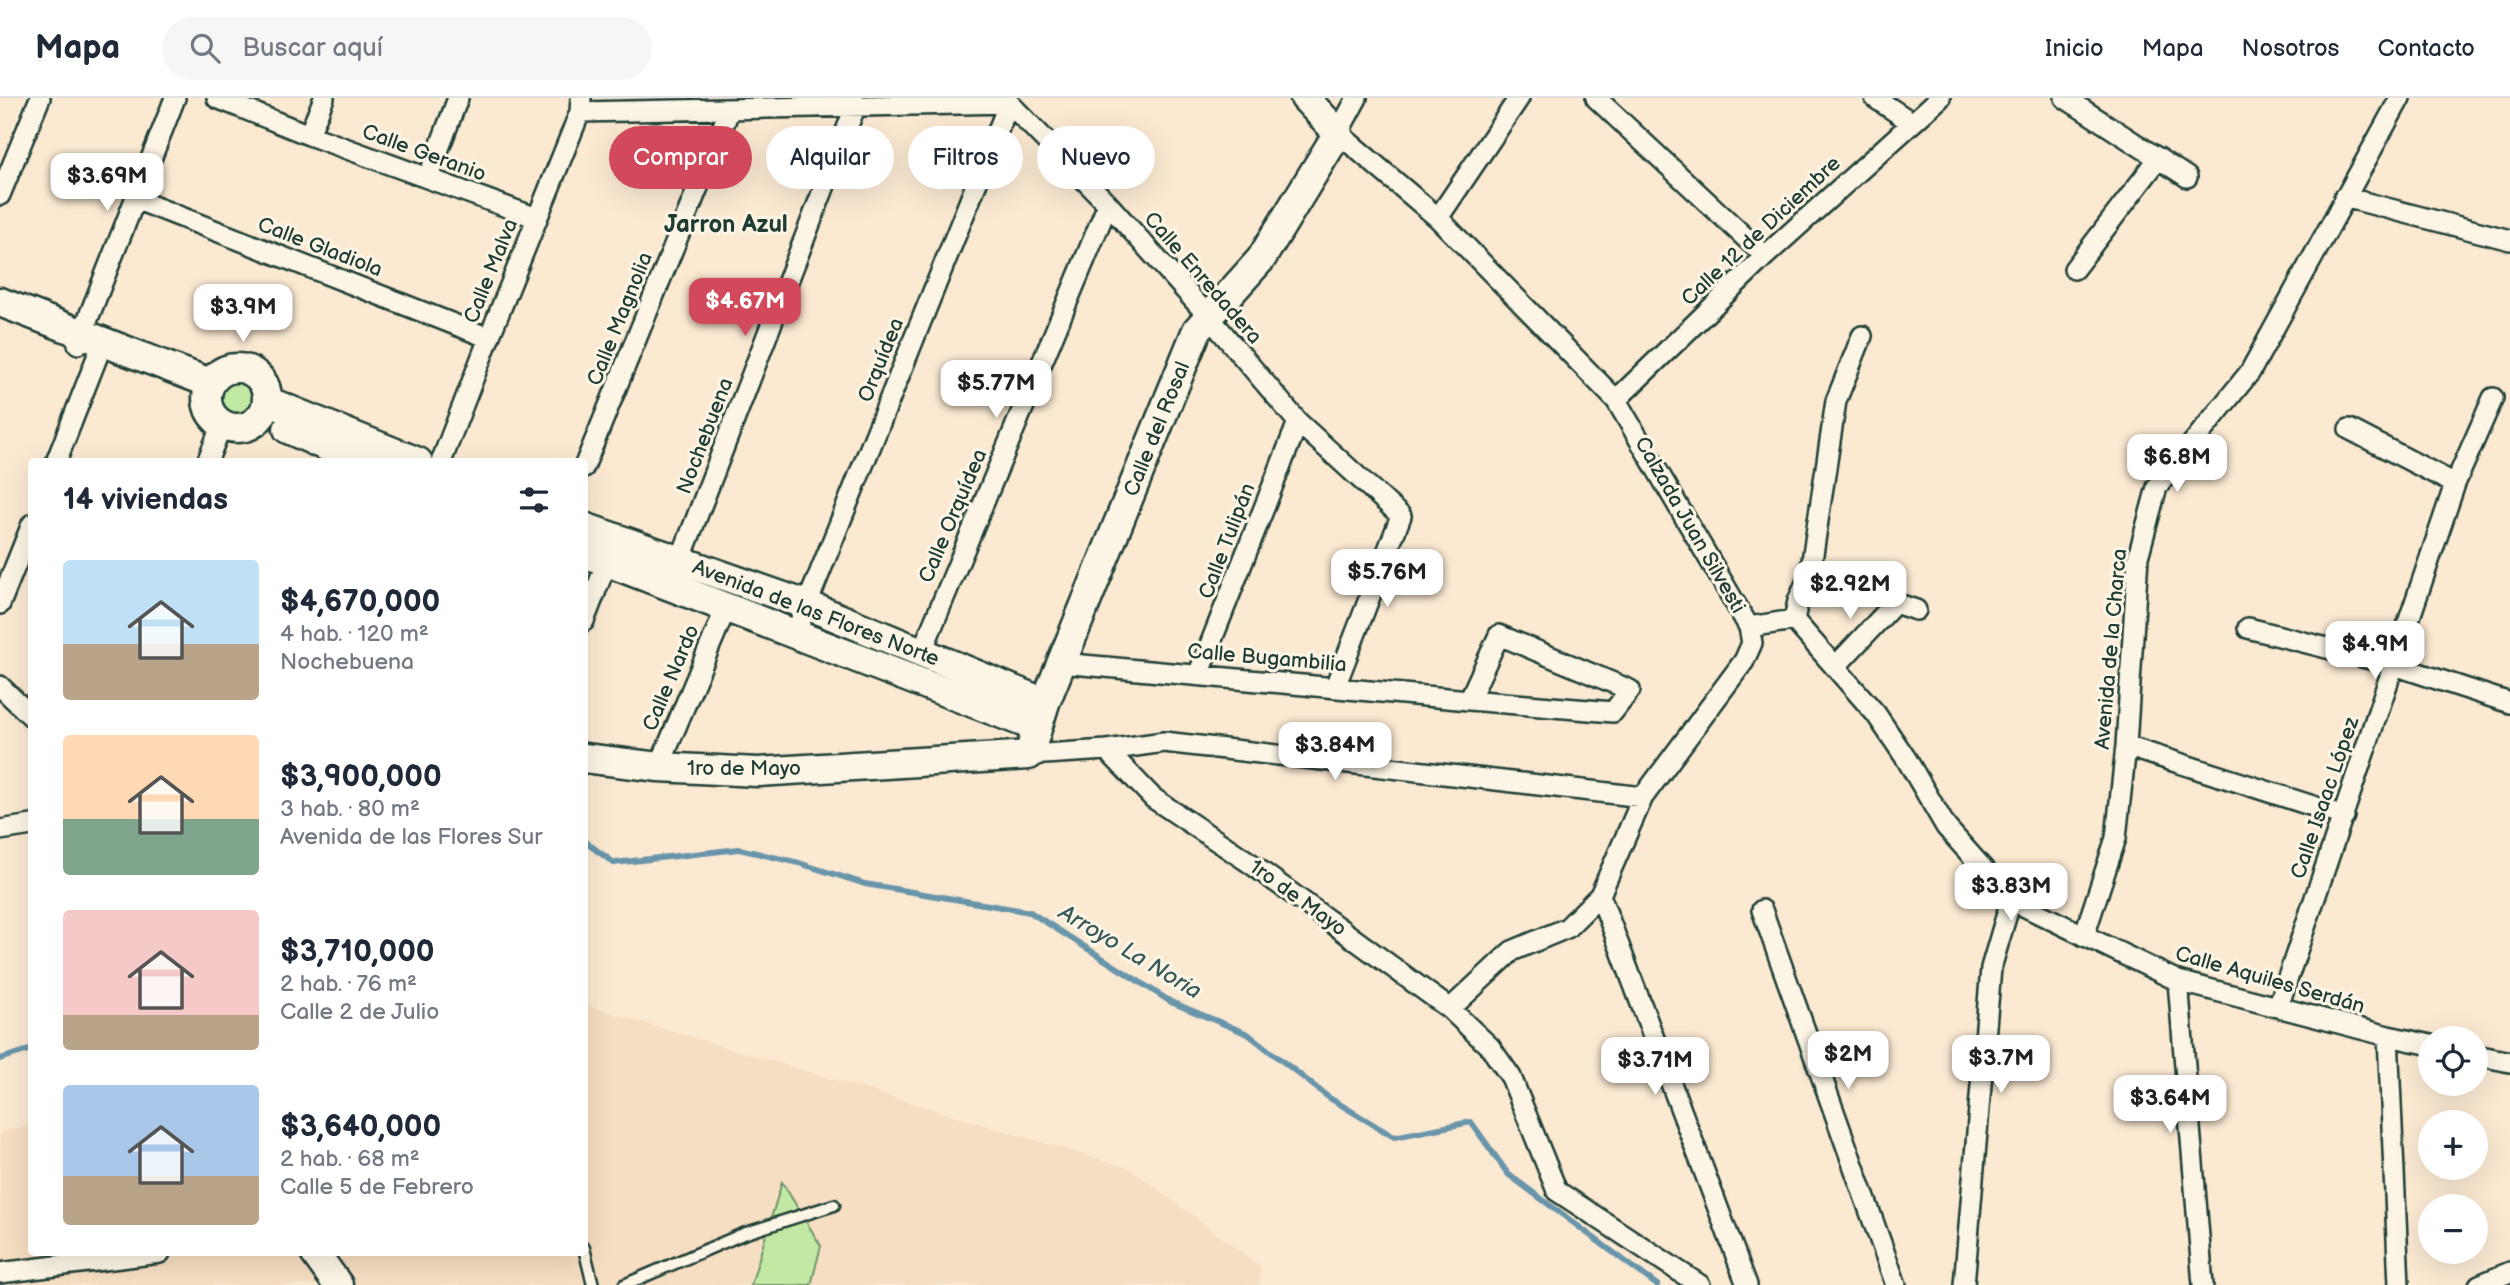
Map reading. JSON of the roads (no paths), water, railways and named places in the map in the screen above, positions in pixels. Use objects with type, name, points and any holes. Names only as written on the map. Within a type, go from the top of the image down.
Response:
[{"type":"street","points":[[0,195],[40,98]]},
{"type":"street","points":[[57,458],[135,199],[175,98]]},
{"type":"street","name":"Calle Geranio","points":[[217,98],[309,135],[537,218]]},
{"type":"street","points":[[309,135],[324,98]]},
{"type":"street","points":[[428,178],[458,98]]},
{"type":"street","name":"Calzada Juan Silvesti","points":[[1305,98],[1338,133],[1438,218],[1616,400],[1749,626],[1752,643],[1744,660],[1643,797],[1600,895],[1567,928],[1512,951],[1450,1009]]},
{"type":"street","points":[[1338,133],[1357,98]]},
{"type":"street","points":[[1438,218],[1519,98]]},
{"type":"street","points":[[1596,98],[1765,256]]},
{"type":"street","points":[[1875,98],[1911,121]]},
{"type":"street","name":"Calle 12 de Diciembre","points":[[1616,400],[1765,256],[1911,121],[1940,98]]},
{"type":"street","points":[[2065,98],[2187,177]]},
{"type":"street","name":"Avenida de la Charca","points":[[2084,936],[2116,838],[2126,746],[2138,557],[2157,487],[2250,372],[2400,98]]},
{"type":"street","points":[[581,105],[730,110],[968,101],[1009,103]]},
{"type":"street","name":"Calle Enredadera","points":[[1009,103],[1108,204],[1298,422],[1401,516],[1335,687]]},
{"type":"street","name":"Orquídea","points":[[795,634],[1009,103]]},
{"type":"street","name":"Calle Malva","points":[[443,458],[581,105]]},
{"type":"street","name":"Nochebuena","points":[[675,574],[856,105]]},
{"type":"street","name":"Calle Magnolia","points":[[588,458],[730,110]]},
{"type":"street","name":"Calle del Rosal","points":[[1029,755],[1061,663],[1197,330],[1261,259],[1338,133]]},
{"type":"street","points":[[2074,268],[2159,158]]},
{"type":"street","points":[[2344,197],[2510,240]]},
{"type":"street","name":"Calle Gladiola","points":[[135,199],[489,338]]},
{"type":"street","name":"Calle Orquídea","points":[[922,651],[1108,204]]},
{"type":"street","points":[[0,302],[90,343]]},
{"type":"street","points":[[0,314],[90,343],[209,389]]},
{"type":"street","points":[[1749,626],[1794,620],[1798,601],[1810,574],[1836,401],[1862,336]]},
{"type":"street","points":[[244,369],[261,379],[265,388],[263,409],[252,423],[228,427],[210,412],[209,389],[225,370],[244,369]]},
{"type":"street","name":"Calle Isaac López","points":[[2278,1007],[2455,484],[2493,398]]},
{"type":"street","points":[[263,409],[354,458]]},
{"type":"street","points":[[263,409],[406,458]]},
{"type":"street","name":"Calle Tulipán","points":[[1198,675],[1298,422]]},
{"type":"street","points":[[209,458],[228,427]]},
{"type":"street","points":[[221,458],[228,427]]},
{"type":"street","points":[[2349,429],[2455,484]]},
{"type":"street","name":"Avenida de las Flores Norte","points":[[588,529],[675,574],[726,608],[795,634],[1041,715]]},
{"type":"street","points":[[0,604],[28,534]]},
{"type":"street","points":[[588,600],[596,557]]},
{"type":"street","name":"Avenida de las Flores Norte","points":[[596,557],[807,605],[922,651],[1041,715]]},
{"type":"street","points":[[1835,667],[1895,603],[1916,610]]},
{"type":"street","name":"Calle Nardo","points":[[659,767],[726,608]]},
{"type":"street","name":"Calle Aquiles Serdán","points":[[1794,620],[1876,714],[1907,760],[1946,827],[2011,900],[2178,981],[2418,1042]]},
{"type":"street","points":[[2248,628],[2394,665],[2510,703]]},
{"type":"street","name":"Calle Bugambilia","points":[[1061,663],[1613,712],[1630,690],[1499,635],[1469,699]]},
{"type":"street","points":[[0,686],[28,713]]},
{"type":"street","points":[[1029,755],[1107,750],[1164,742],[1643,797]]},
{"type":"street","points":[[2126,746],[2344,816]]},
{"type":"street","name":"1ro de Mayo","points":[[1107,750],[1153,798],[1250,863],[1450,1009],[1490,1047],[1511,1077],[1557,1191],[1700,1285]]},
{"type":"street","name":"1ro de Mayo","points":[[588,758],[659,767],[758,772],[1029,755]]},
{"type":"street","points":[[0,831],[28,826]]},
{"type":"street","points":[[1600,895],[1747,1285]]},
{"type":"street","points":[[1964,1285],[1991,968],[2011,900]]},
{"type":"street","points":[[1762,911],[1896,1285]]},
{"type":"street","points":[[2178,981],[2203,1285]]},
{"type":"street","points":[[2388,1036],[2399,1285]]},
{"type":"street","points":[[2488,1057],[2510,1062]]},
{"type":"street","points":[[0,1273],[136,1256]]},
{"type":"street","points":[[317,1256],[338,1285]]},
{"type":"street","points":[[2479,1285],[2510,1272]]},
{"type":"lane","points":[[624,1285],[743,1234],[834,1205]]},
{"type":"lane","points":[[586,1256],[593,1285]]},
{"type":"waterway","name":"Arroyo La Noria","points":[[588,844],[614,863],[739,849],[799,863],[865,884],[1030,912],[1171,1002],[1248,1034],[1328,1097],[1394,1137],[1471,1122],[1508,1174],[1657,1285]]},
{"type":"waterway","name":"Arroyo La Noria","points":[[0,1059],[28,1050]]},
{"type":"district","name":"Jarron Azul","points":[[726,224]]}]
